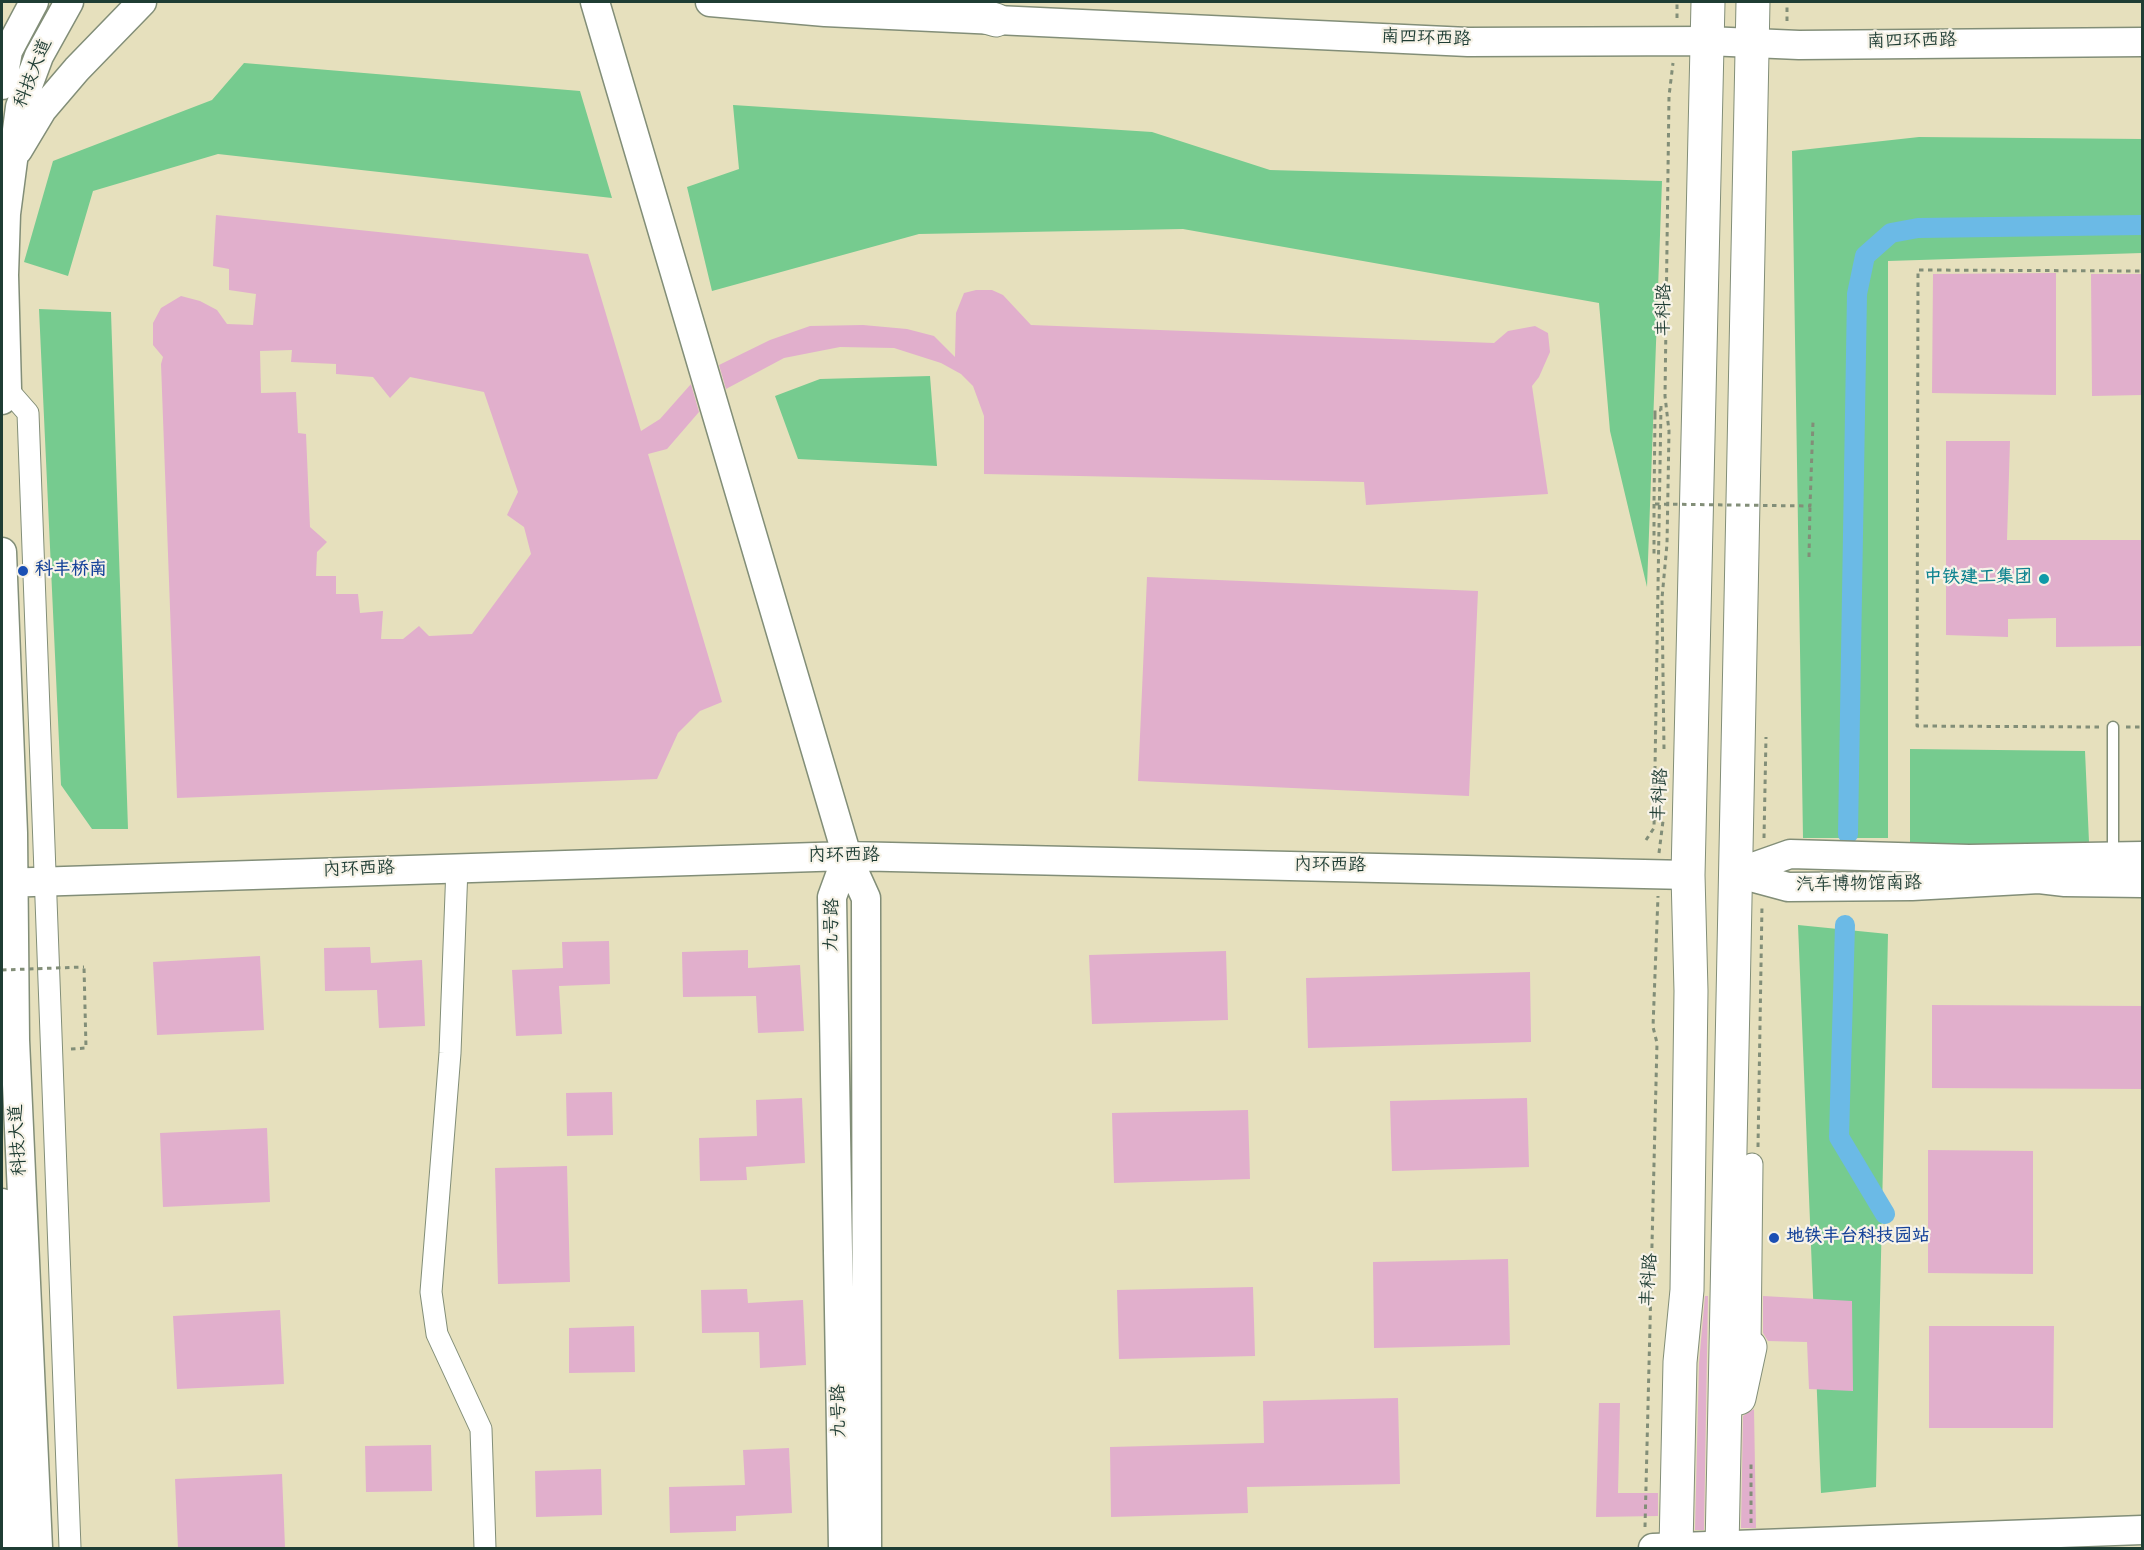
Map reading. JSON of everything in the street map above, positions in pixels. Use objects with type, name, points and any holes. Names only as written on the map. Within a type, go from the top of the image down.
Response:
[{"type":"main road","points":[[934,2],[996,20]]},
{"type":"main road","points":[[1692,41],[1708,2]]},
{"type":"main road","points":[[1722,1548],[1753,2]]},
{"type":"main road","name":"丰科路","points":[[1663,1545],[1687,1290],[1691,991],[1673,874],[1692,41]]},
{"type":"main road","points":[[1731,1065],[1742,1090],[1752,1164]]},
{"type":"main road","points":[[1724,1448],[1735,1419],[1750,1347]]},
{"type":"street","name":"科技大道","points":[[2,85],[5,55],[34,2]]},
{"type":"street","name":"科技大道","points":[[4,394],[6,214],[20,106],[39,56],[69,2]]},
{"type":"street","points":[[13,159],[42,110],[77,69],[142,2]]},
{"type":"street","points":[[595,2],[847,856]]},
{"type":"street","name":"南四环西路","points":[[710,2],[825,12],[1468,42],[1692,41],[1798,45],[2142,42]]},
{"type":"street","points":[[4,394],[28,414],[70,1548]]},
{"type":"street","name":"科技大道","points":[[2,552],[14,833],[7,883],[38,1548]]},
{"type":"street","name":"内环西路","points":[[7,883],[847,856],[1673,874]]},
{"type":"street","name":"九号路","points":[[843,1548],[832,897],[847,856]]},
{"type":"street","name":"九号路","points":[[847,856],[866,898],[867,1548]]},
{"type":"street","name":"汽车博物馆南路","points":[[1736,873],[1788,887],[1912,886],[2039,879],[2113,869],[2142,856]]},
{"type":"street","points":[[457,867],[450,1053],[431,1292],[437,1334],[481,1429],[485,1548]]},
{"type":"street","name":"汽车博物馆南路","points":[[2113,869],[2142,883]]},
{"type":"street","points":[[1750,1347],[1752,1164]]},
{"type":"street","points":[[2,1203],[17,1548]]},
{"type":"street","points":[[1663,1545],[1722,1548],[2142,1530]]},
{"type":"lane","points":[[2113,727],[2113,869]]},
{"type":"path","name":"丰科路","points":[[1664,758],[1662,598],[1667,544],[1669,443],[1665,396],[1669,96],[1692,41]]},
{"type":"path","points":[[2142,271],[1918,270],[1917,726],[2142,727]]},
{"type":"path","points":[[1646,840],[1654,828],[1661,408],[1656,410],[1655,415],[1654,554],[1658,554]]},
{"type":"path","points":[[1809,557],[1813,422]]},
{"type":"path","points":[[1654,504],[1810,506]]},
{"type":"path","name":"丰科路","points":[[1663,1545],[1648,1306],[1653,1257],[1657,1043],[1653,1027],[1673,874],[1659,832],[1664,815]]},
{"type":"path","points":[[2,970],[84,967],[86,1048]]},
{"type":"green space","points":[[244,63],[580,91],[612,198],[218,154],[93,191],[68,276],[24,262],[53,161],[212,100]]},
{"type":"green space","points":[[733,105],[1152,132],[1270,170],[1662,181],[1647,587],[1610,431],[1599,303],[1183,229],[919,234],[712,291],[687,187],[739,169]]},
{"type":"green space","points":[[1919,137],[2142,139],[2142,253],[1888,261],[1888,838],[1803,838],[1792,151]]},
{"type":"green space","points":[[39,309],[111,312],[128,829],[92,829],[61,785]]},
{"type":"green space","points":[[930,376],[937,466],[798,459],[775,396],[820,379]]},
{"type":"green space","points":[[1910,749],[2085,751],[2089,842],[1910,851]]},
{"type":"green space","points":[[1798,925],[1888,934],[1876,1487],[1821,1493]]},
{"type":"building","points":[[216,215],[588,254],[641,431],[660,419],[691,384],[699,412],[667,449],[648,454],[722,702],[700,711],[678,733],[657,779],[177,798],[161,364],[163,357],[153,345],[153,323],[161,308],[181,296],[200,301],[217,310],[227,324],[253,325],[256,294],[229,290],[229,269],[213,266]],"holes":[[[292,350],[291,362],[336,364],[336,374],[373,377],[390,398],[410,377],[484,392],[518,492],[507,515],[524,527],[531,554],[472,634],[429,636],[419,626],[403,639],[381,639],[383,611],[360,613],[358,594],[336,594],[336,576],[316,576],[317,552],[327,542],[310,527],[306,434],[298,433],[296,392],[261,393],[260,351]]]},
{"type":"building","points":[[2056,273],[2056,395],[1932,393],[1933,274]]},
{"type":"building","points":[[2091,274],[2142,274],[2142,395],[2092,396]]},
{"type":"building","points":[[992,290],[1003,295],[1031,325],[1494,343],[1508,331],[1535,326],[1548,333],[1550,352],[1539,377],[1532,386],[1548,494],[1366,505],[1364,482],[984,474],[984,416],[973,386],[961,374],[941,363],[894,348],[840,347],[784,358],[726,389],[719,365],[770,340],[810,326],[863,325],[907,329],[934,336],[955,357],[956,313],[964,293]]},
{"type":"building","name":"中铁建工集团","points":[[1946,441],[2010,441],[2007,540],[2142,540],[2142,646],[2056,647],[2056,618],[2008,619],[2008,637],[1946,635]]},
{"type":"building","points":[[1147,577],[1478,591],[1469,796],[1138,781]]},
{"type":"building","points":[[609,941],[610,984],[559,986],[562,1034],[516,1036],[512,970],[563,968],[562,942]]},
{"type":"building","points":[[370,947],[371,963],[422,960],[425,1026],[379,1028],[377,990],[325,991],[324,948]]},
{"type":"building","points":[[748,950],[748,968],[800,965],[804,1031],[758,1033],[756,996],[683,997],[682,952]]},
{"type":"building","points":[[1226,951],[1228,1020],[1092,1024],[1089,955]]},
{"type":"building","points":[[260,956],[264,1030],[157,1035],[153,962]]},
{"type":"building","points":[[1530,972],[1531,1042],[1308,1048],[1306,978]]},
{"type":"building","points":[[1932,1005],[2142,1006],[2142,1089],[1932,1088]]},
{"type":"building","points":[[612,1092],[613,1135],[567,1136],[566,1093]]},
{"type":"building","points":[[802,1098],[805,1163],[746,1167],[747,1180],[700,1181],[699,1138],[757,1136],[756,1100]]},
{"type":"building","points":[[1527,1098],[1529,1167],[1392,1171],[1390,1101]]},
{"type":"building","points":[[1248,1110],[1250,1179],[1114,1183],[1112,1113]]},
{"type":"building","points":[[267,1128],[270,1202],[163,1207],[160,1133]]},
{"type":"building","points":[[1928,1150],[2033,1151],[2033,1274],[1928,1273]]},
{"type":"building","points":[[567,1166],[570,1282],[498,1284],[495,1168]]},
{"type":"building","points":[[1508,1259],[1510,1345],[1374,1348],[1373,1262]]},
{"type":"building","points":[[1253,1287],[1255,1356],[1119,1359],[1117,1290]]},
{"type":"building","points":[[747,1289],[748,1303],[803,1300],[806,1365],[760,1368],[759,1332],[702,1333],[701,1290]]},
{"type":"building","points":[[1705,1296],[1708,1296],[1704,1530],[1695,1530],[1699,1363]]},
{"type":"building","points":[[1763,1296],[1852,1301],[1853,1391],[1809,1389],[1807,1342],[1768,1341],[1763,1333]]},
{"type":"building","points":[[280,1310],[284,1384],[177,1389],[173,1316]]},
{"type":"building","points":[[634,1326],[635,1372],[569,1373],[569,1328]]},
{"type":"building","points":[[1929,1326],[2054,1326],[2053,1428],[1929,1428]]},
{"type":"building","points":[[1398,1398],[1400,1484],[1247,1487],[1248,1513],[1111,1517],[1110,1447],[1264,1443],[1263,1401]]},
{"type":"building","points":[[1599,1403],[1620,1403],[1618,1493],[1658,1493],[1658,1516],[1596,1517]]},
{"type":"building","points":[[1754,1409],[1756,1528],[1741,1528],[1743,1416]]},
{"type":"building","points":[[431,1445],[432,1491],[366,1492],[365,1446]]},
{"type":"building","points":[[789,1448],[792,1513],[736,1516],[736,1531],[670,1533],[669,1487],[745,1485],[743,1450]]},
{"type":"building","points":[[601,1469],[602,1515],[536,1517],[535,1471]]},
{"type":"building","points":[[282,1474],[285,1547],[178,1548],[175,1479]]},
{"type":"waterway","points":[[1848,834],[1857,294],[1865,256],[1891,233],[1918,228],[2142,225]]},
{"type":"waterway","points":[[1845,925],[1839,1137],[1885,1214]]},
{"type":"place","name":"科丰桥南","points":[[23,571]]},
{"type":"place","name":"中铁建工集团","points":[[2044,579]]},
{"type":"place","name":"地铁丰台科技园站","points":[[1774,1238]]}]
